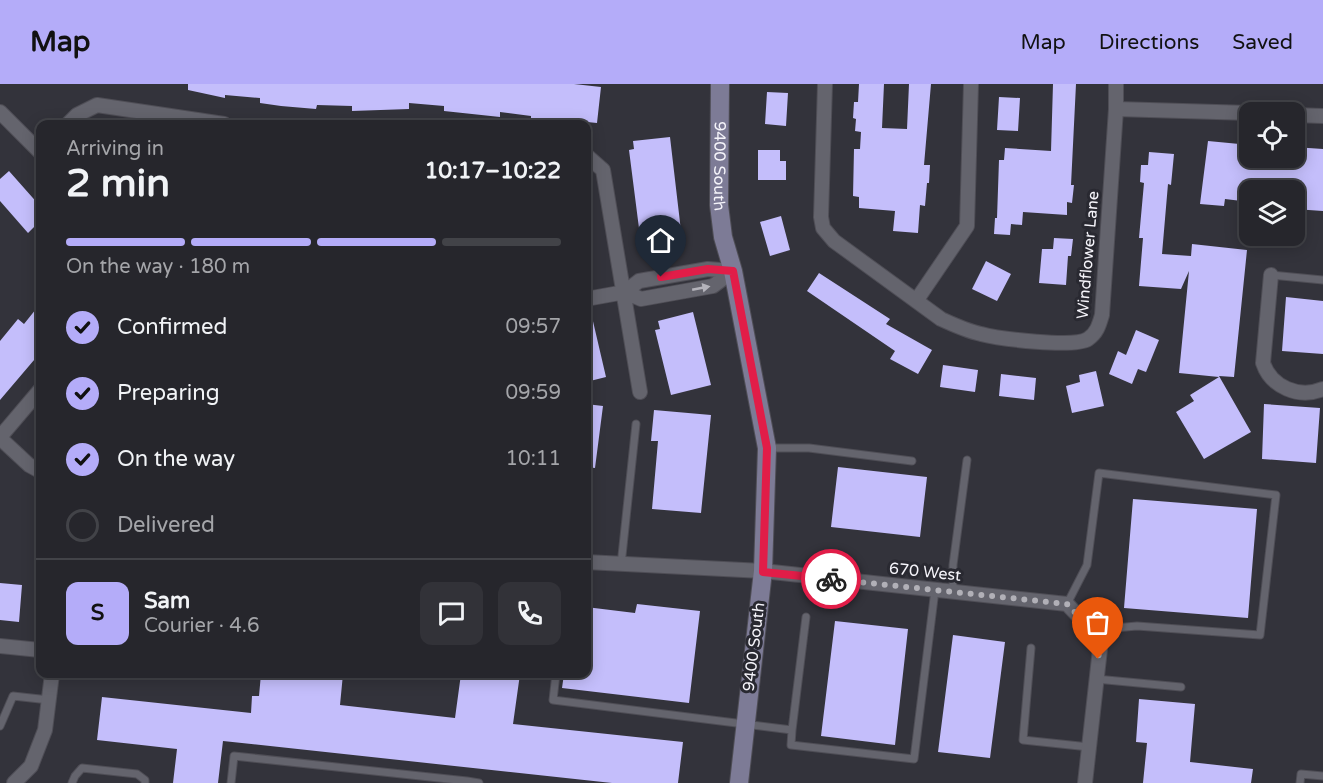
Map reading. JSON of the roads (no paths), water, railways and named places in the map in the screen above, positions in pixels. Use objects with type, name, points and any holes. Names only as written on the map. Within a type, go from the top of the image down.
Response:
[{"type":"street","name":"9400 South","points":[[720,84],[719,205],[723,237],[733,271],[767,448],[763,572],[739,783]]},
{"type":"street","name":"Windflower Lane","points":[[825,84],[821,217],[823,228],[834,241],[941,319],[961,329],[983,335],[1077,344],[1088,339],[1098,330],[1102,315],[1116,84]]},
{"type":"street","points":[[916,301],[968,225],[971,84]]},
{"type":"street","points":[[72,120],[97,105],[197,120]]},
{"type":"street","points":[[1116,109],[1239,113]]},
{"type":"street","points":[[0,112],[36,148]]},
{"type":"street","points":[[1305,115],[1323,116]]},
{"type":"street","points":[[591,159],[603,170],[640,392]]},
{"type":"street","points":[[591,298],[625,292],[639,281],[708,269],[733,271]]},
{"type":"street","points":[[1271,275],[1263,363],[1266,373],[1273,382],[1283,388],[1307,392],[1323,388]]},
{"type":"street","points":[[36,395],[0,437],[36,469]]},
{"type":"street","name":"670 West","points":[[591,562],[763,572],[1067,604]]},
{"type":"street","points":[[1067,604],[1096,635],[1096,679],[1085,783]]},
{"type":"street","points":[[0,646],[36,650]]},
{"type":"street","points":[[14,783],[31,766],[45,730],[52,678]]},
{"type":"lane","points":[[1271,275],[1323,280]]},
{"type":"lane","points":[[621,565],[636,424]]},
{"type":"lane","points":[[767,448],[809,448],[912,461]]},
{"type":"lane","points":[[953,592],[953,565],[967,460]]},
{"type":"lane","points":[[1067,604],[1087,565],[1099,473],[1276,495],[1260,635],[1137,626],[1096,635]]},
{"type":"lane","points":[[806,617],[791,745],[914,759],[935,590]]},
{"type":"lane","points":[[1031,648],[1023,740],[1089,747]]},
{"type":"lane","points":[[556,678],[553,700],[792,730]]},
{"type":"lane","points":[[1096,679],[1181,687]]},
{"type":"lane","points":[[0,726],[12,696],[49,700]]},
{"type":"lane","points":[[231,783],[234,756],[479,783]]},
{"type":"lane","points":[[72,783],[82,768],[137,774],[145,780],[145,783]]},
{"type":"lane","points":[[1300,783],[1301,774],[1323,776]]}]
